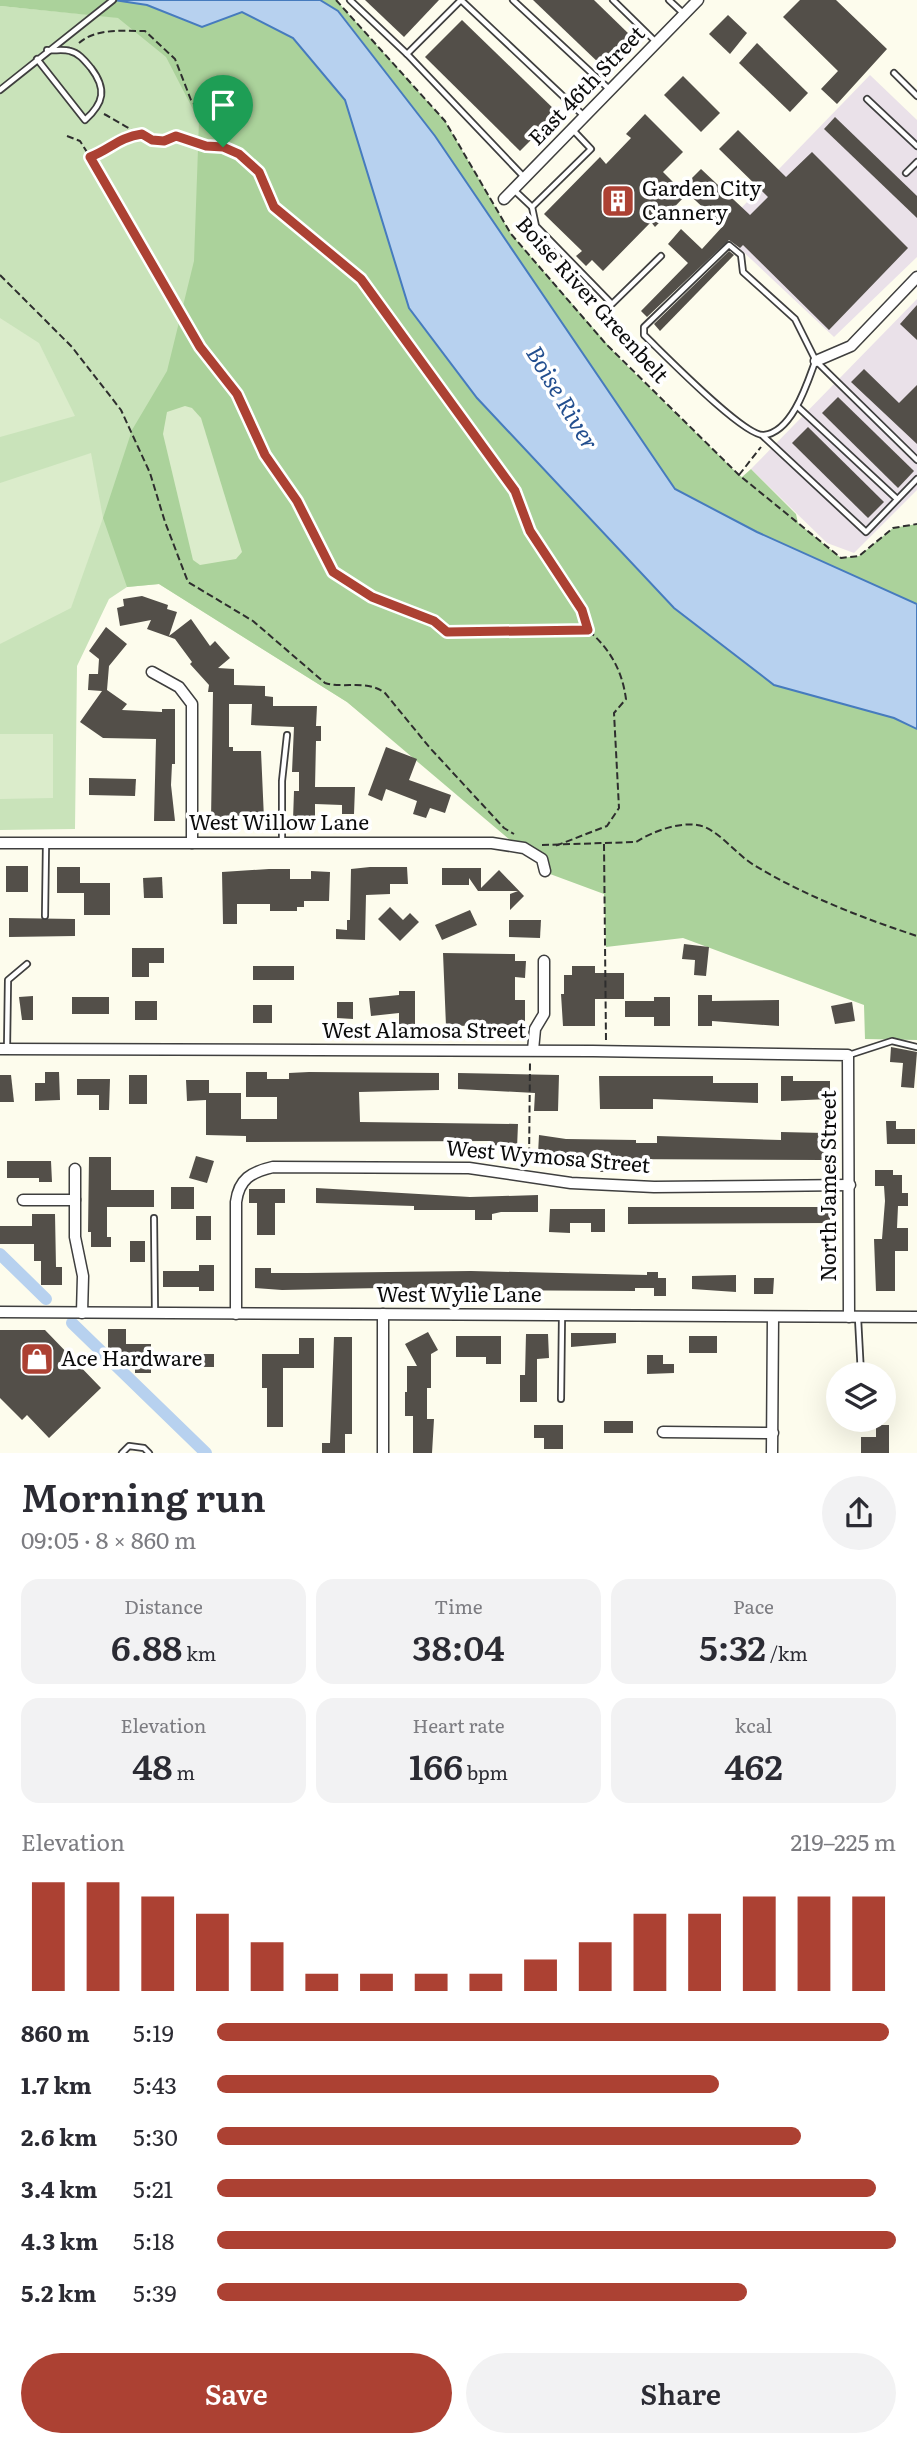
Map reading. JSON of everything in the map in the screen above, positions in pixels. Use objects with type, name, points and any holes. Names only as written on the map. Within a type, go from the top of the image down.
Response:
[{"type":"street","name":"East 46th Street","points":[[504,199],[698,0]]},
{"type":"street","points":[[816,361],[851,346],[917,277]]},
{"type":"street","points":[[152,672],[179,687],[192,704],[192,843]]},
{"type":"street","name":"West Willow Lane","points":[[0,843],[507,844],[524,848],[542,859],[545,871]]},
{"type":"street","points":[[532,1050],[534,1029],[544,1014],[544,961]]},
{"type":"street","name":"West Alamosa Street","points":[[3,1049],[532,1050],[848,1055]]},
{"type":"street","name":"North James Street","points":[[848,1055],[854,1317]]},
{"type":"street","name":"West Wymosa Street","points":[[236,1314],[238,1189],[245,1178],[273,1167],[457,1167],[570,1183],[654,1186],[850,1185]]},
{"type":"street","points":[[75,1169],[75,1237],[83,1276],[82,1312]]},
{"type":"street","points":[[23,1200],[75,1200]]},
{"type":"street","name":"West Wylie Lane","points":[[0,1312],[917,1317]]},
{"type":"street","points":[[383,1314],[383,1453]]},
{"type":"street","points":[[772,1453],[773,1317]]},
{"type":"street","points":[[663,1432],[773,1433]]},
{"type":"lane","points":[[0,90],[113,0]]},
{"type":"lane","points":[[350,0],[407,54],[525,178]]},
{"type":"lane","points":[[407,54],[461,0],[584,117]]},
{"type":"lane","points":[[513,0],[610,90]]},
{"type":"lane","points":[[613,0],[657,43]]},
{"type":"lane","points":[[669,0],[684,15]]},
{"type":"lane","points":[[37,59],[85,120],[97,110],[103,96],[101,80],[83,58],[70,51],[47,50]]},
{"type":"lane","points":[[894,74],[917,96]]},
{"type":"lane","points":[[867,99],[917,146]]},
{"type":"lane","points":[[532,208],[591,149],[572,129]]},
{"type":"lane","points":[[906,173],[917,162]]},
{"type":"lane","points":[[514,190],[532,208],[536,226],[612,304],[661,256]]},
{"type":"lane","points":[[917,460],[816,361],[795,319],[743,272],[741,255],[729,245],[644,327],[644,335],[716,403],[750,432],[763,436],[866,532],[917,479]]},
{"type":"lane","points":[[763,436],[775,431],[798,407],[816,361]]},
{"type":"lane","points":[[798,407],[897,499]]},
{"type":"lane","points":[[282,842],[282,781],[287,735]]},
{"type":"lane","points":[[45,916],[46,843]]},
{"type":"lane","points":[[3,1049],[8,980],[27,964]]},
{"type":"lane","points":[[848,1055],[892,1041],[917,1047]]},
{"type":"lane","points":[[154,1219],[155,1313]]},
{"type":"lane","points":[[561,1399],[562,1315]]},
{"type":"lane","points":[[854,1317],[860,1362]]},
{"type":"lane","points":[[122,1453],[129,1446],[144,1448],[149,1453]]},
{"type":"path","name":"Boise River Greenbelt","points":[[336,0],[445,121],[502,219],[523,248],[622,361],[739,475],[841,558],[859,556],[893,528],[917,524]]},
{"type":"path","points":[[70,51],[86,37],[113,31],[145,31],[174,60],[191,100],[219,137],[259,172],[274,207],[361,279],[515,491],[530,531],[582,610],[588,630],[604,644],[622,676],[626,699],[614,713],[619,808],[607,826],[554,846]]},
{"type":"path","points":[[97,110],[152,140],[164,141],[176,136],[239,154]]},
{"type":"path","points":[[90,157],[106,151],[121,137],[142,134]]},
{"type":"path","points":[[67,136],[80,141],[200,347],[237,394],[265,455],[297,501],[333,572],[372,597],[434,621],[447,632],[588,630]]},
{"type":"path","points":[[0,275],[89,366],[121,410],[150,473],[188,582],[253,621],[325,683],[337,686],[376,685],[385,692],[480,803],[504,828],[521,838]]},
{"type":"path","points":[[739,475],[761,449],[763,436]]},
{"type":"path","points":[[537,844],[554,846],[636,842],[649,834],[695,824],[708,828],[751,864],[783,881],[917,936]]},
{"type":"path","points":[[604,844],[606,1052]]},
{"type":"path","points":[[529,1176],[532,1050]]},
{"type":"shaded area","points":[[870,75],[917,120],[917,257],[834,337],[720,230]]},
{"type":"shaded area","points":[[917,299],[917,490],[854,553],[827,543],[751,469]]},
{"type":"green space","points":[[0,0],[114,0],[147,5],[202,27],[242,12],[293,38],[345,100],[409,308],[477,398],[674,608],[774,685],[895,718],[917,729],[917,1040],[865,1039],[864,1005],[683,938],[606,947],[604,894],[550,874],[347,702],[159,584],[127,587],[103,518],[132,430],[167,371],[194,261],[199,121],[166,57],[118,18],[0,6]]},
{"type":"green space","points":[[320,0],[336,0],[445,121],[511,234],[622,361],[739,475],[742,477],[751,469],[796,514],[798,523],[841,558],[859,556],[893,528],[917,524],[917,604],[757,532],[675,489],[435,136],[339,11]]},
{"type":"green space","points":[[0,6],[155,21],[293,59],[510,834],[347,702],[159,584],[127,587],[109,599],[77,666],[75,829],[0,830]]},
{"type":"green space","points":[[0,318],[39,343],[75,416],[0,437]]},
{"type":"green space","points":[[185,406],[192,408],[201,418],[242,552],[236,559],[200,565],[193,560],[163,434],[167,412]]},
{"type":"green space","points":[[91,453],[103,518],[71,608],[0,644],[0,483]]},
{"type":"green space","points":[[0,734],[53,734],[53,798],[0,799]]},
{"type":"water","name":"Boise River","points":[[114,0],[320,0],[338,11],[435,136],[675,489],[757,532],[917,604],[917,729],[894,718],[774,685],[674,608],[477,398],[409,308],[345,100],[293,38],[242,12],[202,27],[147,5]]},
{"type":"building","points":[[365,0],[439,0],[404,37]]},
{"type":"building","points":[[533,0],[594,0],[631,36],[602,66]]},
{"type":"building","points":[[800,0],[836,0],[887,49],[837,104],[821,89],[838,71],[783,17]]},
{"type":"building","points":[[728,15],[747,33],[730,54],[709,34]]},
{"type":"building","points":[[462,20],[558,113],[520,151],[425,57]]},
{"type":"building","points":[[757,43],[808,93],[790,112],[739,63]]},
{"type":"building","points":[[683,76],[720,113],[701,132],[664,95]]},
{"type":"building","name":"Garden City Cannery","points":[[645,114],[683,152],[663,172],[686,195],[655,227],[651,222],[603,271],[592,260],[586,266],[576,256],[582,251],[544,214],[600,157],[606,164],[631,138],[626,134]]},
{"type":"building","points":[[835,117],[917,196],[917,218],[824,129]]},
{"type":"building","points":[[738,130],[786,177],[812,152],[908,248],[829,330],[743,245],[740,248],[729,240],[647,317],[641,311],[688,263],[668,244],[681,229],[702,249],[723,226],[682,188],[701,169],[750,215],[768,197],[719,149]]},
{"type":"building","points":[[729,251],[734,255],[660,331],[654,324]]},
{"type":"building","points":[[917,305],[917,340],[900,324]]},
{"type":"building","points":[[864,369],[899,403],[917,385],[917,444],[851,382]]},
{"type":"building","points":[[838,397],[914,471],[898,488],[822,413]]},
{"type":"building","points":[[808,427],[884,502],[868,518],[792,443]]},
{"type":"building","points":[[142,596],[168,605],[167,609],[177,612],[169,636],[191,619],[210,646],[215,641],[230,658],[218,668],[234,669],[234,685],[265,686],[265,696],[273,697],[273,706],[317,706],[316,726],[321,726],[321,741],[316,741],[315,787],[355,787],[354,814],[342,814],[342,805],[315,804],[315,820],[293,820],[294,791],[299,791],[299,772],[292,772],[294,727],[251,725],[252,704],[229,704],[229,747],[233,747],[233,751],[261,751],[264,819],[211,820],[213,692],[208,692],[209,685],[190,664],[192,662],[175,639],[147,629],[151,620],[120,626],[117,608],[124,606],[123,599]]},
{"type":"building","points":[[106,627],[127,644],[109,666],[107,690],[127,704],[122,710],[162,712],[162,709],[175,709],[175,764],[172,764],[171,785],[175,821],[154,821],[156,739],[103,738],[80,722],[102,691],[88,690],[89,674],[98,674],[99,659],[89,651]]},
{"type":"building","points":[[386,747],[417,759],[409,780],[451,795],[445,813],[430,808],[426,818],[413,814],[417,801],[386,789],[382,801],[368,795]]},
{"type":"building","points":[[89,778],[136,779],[135,796],[89,795]]},
{"type":"building","points":[[6,866],[28,866],[28,892],[6,892]]},
{"type":"building","points":[[57,867],[80,867],[80,883],[110,883],[110,915],[84,915],[84,893],[57,893]]},
{"type":"building","points":[[407,867],[408,884],[390,884],[390,894],[366,895],[365,940],[336,939],[336,929],[347,930],[347,920],[350,920],[351,869]]},
{"type":"building","points":[[442,868],[481,868],[481,888],[499,870],[524,896],[510,910],[510,894],[518,891],[478,891],[469,878],[469,885],[442,885]]},
{"type":"building","points":[[290,869],[290,879],[311,879],[311,871],[330,872],[329,901],[304,901],[304,907],[297,907],[297,911],[270,911],[270,904],[237,904],[237,924],[223,924],[222,872]]},
{"type":"building","points":[[162,877],[163,898],[144,898],[143,878]]},
{"type":"building","points":[[390,907],[403,920],[410,913],[419,922],[400,941],[378,919]]},
{"type":"building","points":[[470,910],[477,925],[442,940],[435,925]]},
{"type":"building","points":[[9,918],[75,919],[75,936],[9,937]]},
{"type":"building","points":[[509,920],[541,920],[540,938],[509,937]]},
{"type":"building","points":[[684,944],[709,947],[706,976],[694,975],[695,960],[682,959]]},
{"type":"building","points":[[132,948],[164,948],[164,963],[149,963],[149,977],[132,977]]},
{"type":"building","points":[[443,953],[515,954],[515,961],[526,961],[525,978],[515,977],[515,1000],[525,1000],[525,1025],[446,1026]]},
{"type":"building","points":[[253,966],[294,966],[294,980],[253,980]]},
{"type":"building","points":[[572,966],[595,966],[595,973],[624,973],[624,999],[595,999],[595,1026],[563,1026],[561,994],[564,994],[564,975],[572,975]]},
{"type":"building","points":[[399,991],[415,991],[415,1026],[399,1026],[399,1013],[371,1016],[369,998],[399,995]]},
{"type":"building","points":[[698,995],[712,995],[712,1001],[779,1000],[779,1026],[712,1021],[712,1026],[698,1026]]},
{"type":"building","points":[[33,996],[33,1020],[22,1020],[19,997]]},
{"type":"building","points":[[72,997],[109,997],[109,1014],[72,1014]]},
{"type":"building","points":[[654,997],[670,997],[670,1026],[654,1026],[654,1017],[625,1017],[625,1001],[654,1001]]},
{"type":"building","points":[[135,1001],[157,1001],[157,1020],[135,1020]]},
{"type":"building","points":[[337,1002],[353,1002],[353,1019],[337,1018]]},
{"type":"building","points":[[852,1002],[855,1021],[835,1024],[831,1006]]},
{"type":"building","points":[[253,1005],[272,1005],[272,1023],[253,1023]]},
{"type":"building","points":[[891,1047],[917,1052],[914,1088],[901,1087],[903,1063],[890,1062]]},
{"type":"building","points":[[45,1072],[59,1072],[60,1100],[35,1101],[35,1083],[45,1083]]},
{"type":"building","points":[[246,1072],[267,1072],[267,1079],[289,1079],[289,1073],[309,1072],[439,1073],[439,1090],[359,1092],[360,1122],[518,1124],[517,1148],[491,1148],[491,1141],[246,1142],[246,1136],[206,1135],[206,1100],[187,1101],[186,1080],[209,1080],[209,1093],[241,1093],[241,1119],[277,1119],[277,1097],[246,1097]]},
{"type":"building","points":[[458,1073],[559,1075],[558,1111],[534,1111],[535,1093],[458,1089]]},
{"type":"building","points":[[0,1075],[11,1075],[14,1102],[0,1102]]},
{"type":"building","points":[[129,1075],[147,1075],[147,1104],[129,1104]]},
{"type":"building","points":[[599,1076],[713,1076],[713,1083],[758,1083],[758,1103],[653,1099],[653,1109],[600,1109]]},
{"type":"building","points":[[781,1076],[793,1076],[793,1081],[830,1081],[830,1099],[781,1101]]},
{"type":"building","points":[[77,1079],[110,1079],[109,1110],[99,1110],[99,1095],[77,1095]]},
{"type":"building","points":[[886,1121],[896,1121],[896,1129],[915,1129],[915,1144],[887,1144]]},
{"type":"building","points":[[781,1132],[824,1133],[824,1160],[610,1159],[610,1172],[600,1172],[599,1158],[538,1154],[539,1135],[566,1139],[657,1143],[657,1136],[781,1140]]},
{"type":"building","points":[[196,1156],[214,1161],[207,1183],[189,1178]]},
{"type":"building","points":[[89,1157],[111,1157],[111,1190],[154,1190],[154,1207],[107,1207],[107,1237],[111,1237],[111,1247],[91,1247],[91,1232],[88,1232]]},
{"type":"building","points":[[7,1161],[51,1161],[52,1182],[39,1182],[39,1178],[7,1178]]},
{"type":"building","points":[[875,1170],[893,1170],[893,1175],[902,1175],[902,1193],[908,1193],[908,1206],[898,1206],[897,1228],[908,1228],[908,1251],[895,1251],[895,1291],[876,1291],[874,1239],[882,1239],[885,1201],[884,1186],[875,1186]]},
{"type":"building","points":[[171,1187],[194,1187],[194,1209],[171,1209]]},
{"type":"building","points":[[316,1188],[470,1197],[538,1195],[538,1212],[501,1212],[492,1214],[492,1220],[475,1220],[475,1210],[414,1210],[414,1206],[316,1203]]},
{"type":"building","points":[[249,1189],[285,1189],[285,1203],[275,1203],[275,1235],[257,1235],[257,1203],[249,1203]]},
{"type":"building","points":[[628,1207],[830,1207],[830,1223],[628,1224]]},
{"type":"building","points":[[550,1209],[605,1209],[605,1232],[591,1232],[591,1223],[570,1223],[570,1233],[549,1232]]},
{"type":"building","points":[[32,1214],[55,1214],[56,1267],[62,1267],[62,1285],[41,1285],[41,1261],[34,1261],[34,1244],[0,1244],[0,1226],[32,1226]]},
{"type":"building","points":[[196,1216],[211,1216],[211,1240],[196,1240]]},
{"type":"building","points":[[130,1241],[145,1241],[145,1262],[130,1262]]},
{"type":"building","points":[[199,1265],[214,1265],[214,1291],[199,1291],[199,1287],[163,1287],[163,1271],[199,1271]]},
{"type":"building","points":[[255,1268],[271,1268],[271,1273],[471,1271],[647,1275],[647,1272],[658,1272],[658,1278],[666,1278],[666,1296],[654,1296],[654,1288],[635,1288],[635,1291],[479,1290],[479,1287],[438,1287],[438,1290],[282,1290],[255,1288]]},
{"type":"building","points":[[736,1275],[736,1292],[692,1289],[692,1276]]},
{"type":"building","points":[[754,1278],[774,1278],[773,1294],[754,1294]]},
{"type":"building","points":[[108,1329],[126,1329],[126,1344],[151,1344],[151,1373],[135,1373],[135,1357],[108,1357]]},
{"type":"building","name":"Ace Hardware","points":[[0,1330],[45,1330],[101,1388],[49,1438],[27,1415],[22,1420],[0,1398]]},
{"type":"building","points":[[428,1332],[438,1350],[431,1354],[431,1388],[427,1388],[427,1419],[434,1419],[432,1453],[413,1453],[413,1416],[405,1416],[405,1392],[407,1366],[417,1366],[405,1344]]},
{"type":"building","points":[[571,1333],[616,1333],[616,1343],[571,1347]]},
{"type":"building","points":[[526,1334],[548,1334],[549,1358],[537,1359],[537,1402],[520,1402],[520,1375],[525,1375]]},
{"type":"building","points":[[456,1336],[501,1336],[501,1364],[486,1364],[486,1357],[456,1357]]},
{"type":"building","points":[[689,1336],[717,1336],[717,1353],[689,1353]]},
{"type":"building","points":[[334,1337],[352,1337],[352,1434],[345,1434],[345,1453],[322,1453],[322,1443],[330,1443]]},
{"type":"building","points":[[299,1338],[314,1338],[314,1368],[283,1368],[283,1427],[267,1427],[267,1388],[262,1388],[262,1354],[299,1354]]},
{"type":"building","points":[[193,1354],[214,1354],[214,1367],[193,1367]]},
{"type":"building","points":[[647,1355],[663,1355],[663,1364],[674,1364],[674,1373],[647,1374]]},
{"type":"building","points":[[604,1421],[633,1421],[633,1433],[604,1433]]},
{"type":"building","points":[[534,1425],[563,1425],[563,1449],[544,1449],[544,1438],[534,1438]]},
{"type":"building","points":[[876,1432],[889,1432],[889,1453],[861,1453],[861,1437],[876,1437]]},
{"type":"waterway","points":[[0,1254],[46,1299]]},
{"type":"waterway","points":[[72,1323],[206,1453]]},
{"type":"place","name":"Garden City Cannery","points":[[618,201]]},
{"type":"place","name":"Ace Hardware","points":[[37,1359]]},
{"type":"route","points":[[142,134],[152,140],[164,141],[176,136],[206,146],[223,147],[239,154],[259,172],[274,207],[361,279],[515,491],[530,531],[547,561],[582,610],[588,630],[447,632],[434,621],[372,597],[333,572],[297,501],[265,455],[237,394],[200,347],[118,201],[90,157],[106,151],[121,137],[142,134]]}]
